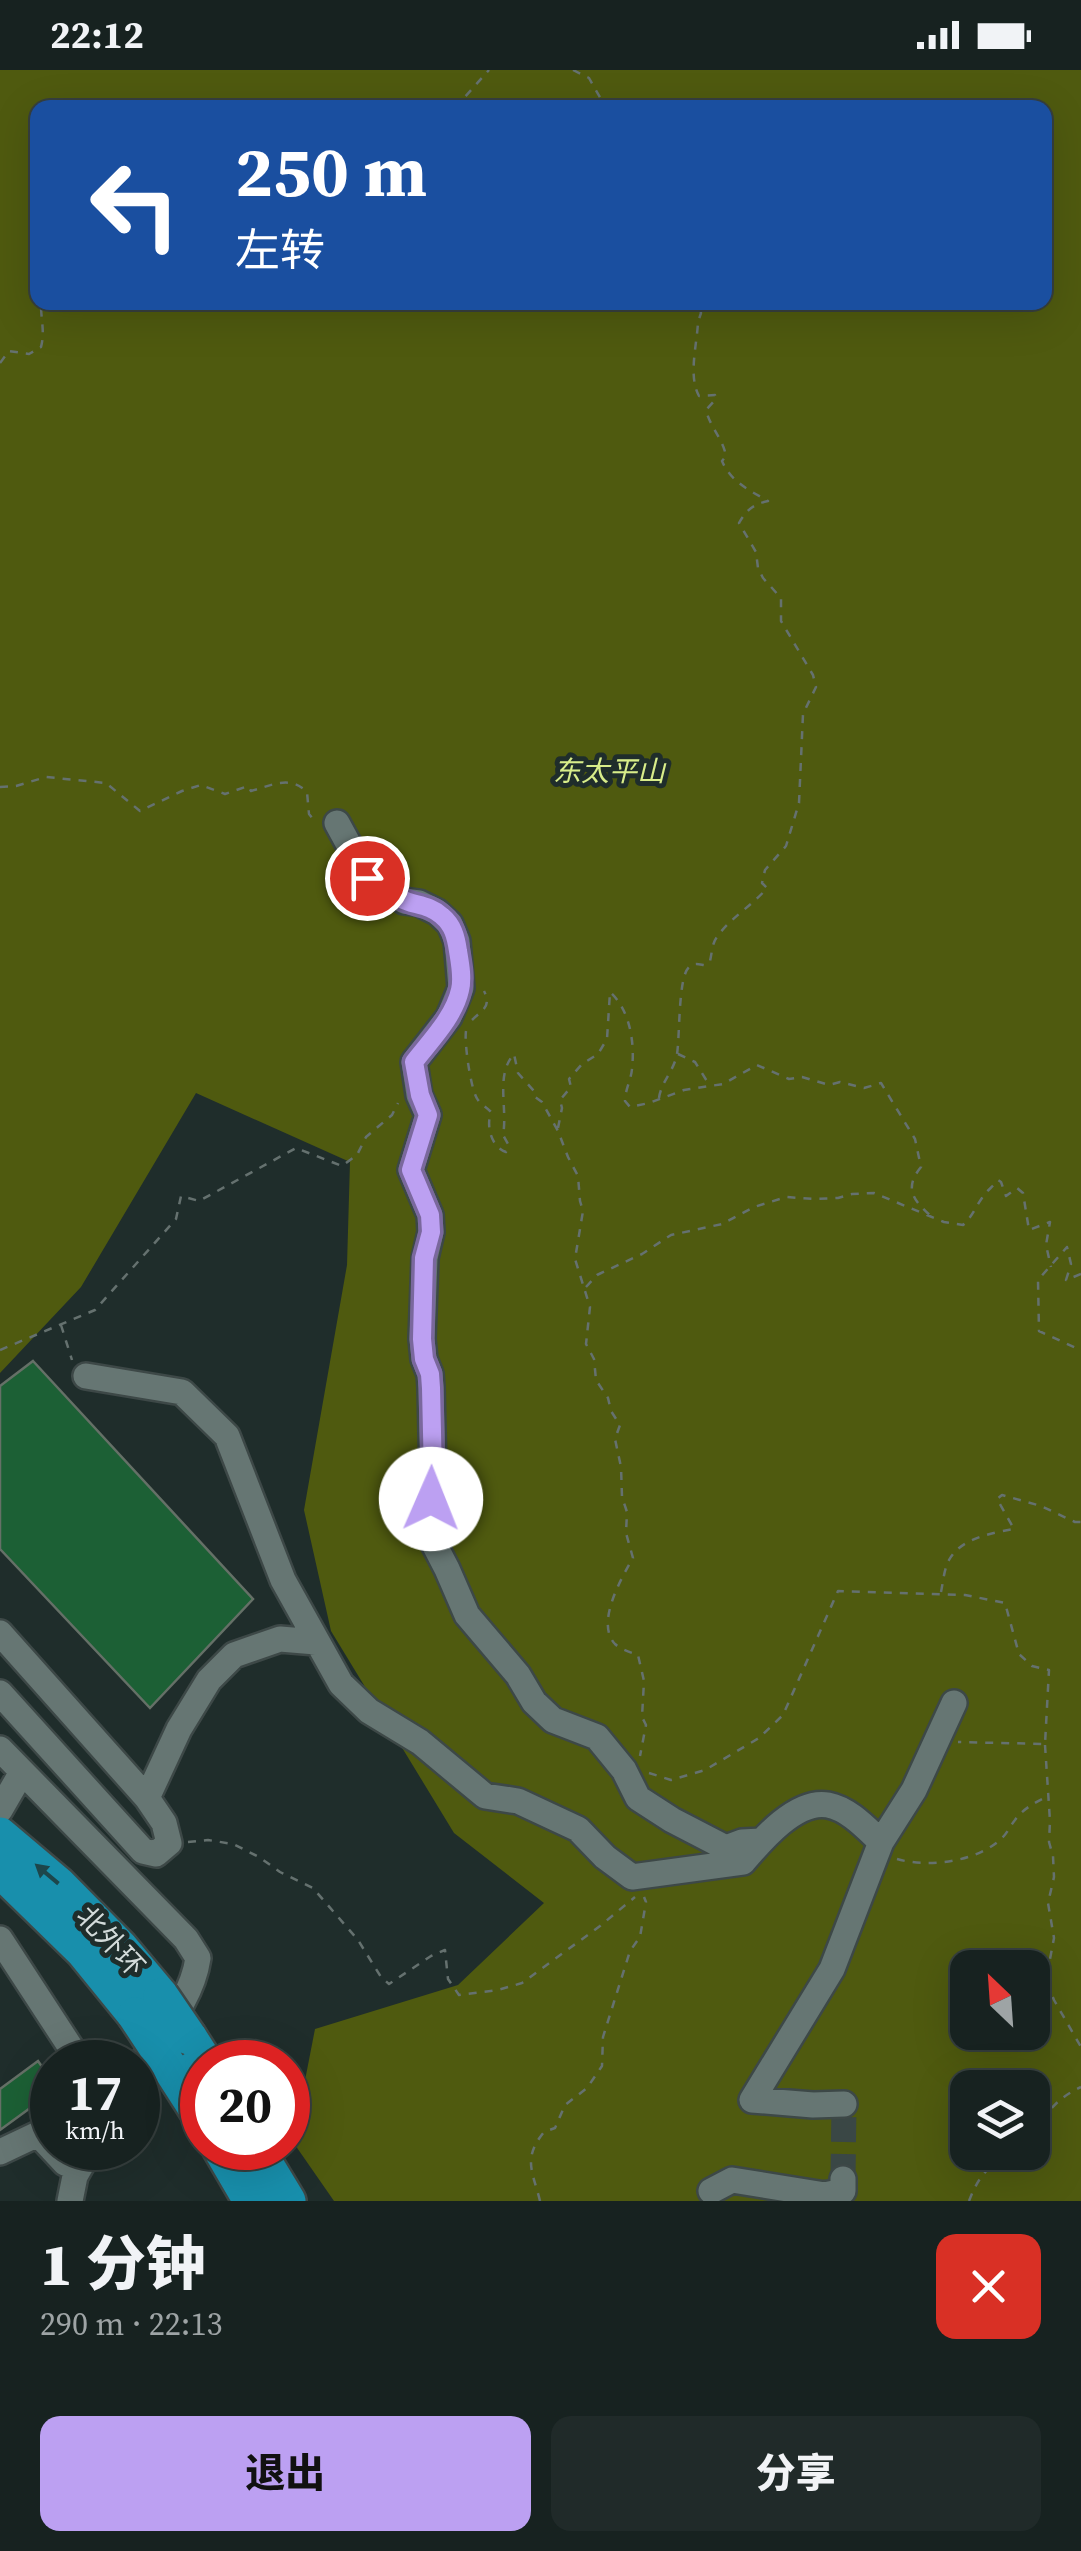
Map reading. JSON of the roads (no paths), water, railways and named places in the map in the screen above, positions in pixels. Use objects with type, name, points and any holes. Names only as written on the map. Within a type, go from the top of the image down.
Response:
[{"type":"highway","name":"北外环","points":[[0,1835],[58,1884],[120,1947],[175,2058]]},
{"type":"highway","name":"北外环","points":[[0,1870],[148,2006]]},
{"type":"highway","points":[[233,2170],[251,2201]]},
{"type":"highway","points":[[269,2170],[288,2201]]},
{"type":"street","points":[[337,824],[367,878],[387,886],[404,901],[438,912],[450,924],[456,940],[461,988],[449,1017],[414,1062],[428,1115],[411,1170],[430,1215],[431,1232],[424,1258],[422,1339],[431,1388],[433,1476],[428,1523],[433,1542],[467,1615],[518,1675],[534,1702],[553,1720],[597,1737],[624,1770],[638,1798],[726,1848],[761,1841]]},
{"type":"street","points":[[86,1376],[182,1392],[227,1436],[282,1580],[341,1684],[368,1711],[420,1742],[486,1796],[518,1801],[578,1829],[605,1858],[632,1877],[743,1862],[794,1812],[826,1804],[853,1817],[881,1842]]},
{"type":"street","points":[[0,1633],[147,1798],[164,1824],[169,1843],[156,1854],[143,1851],[0,1693]]},
{"type":"street","points":[[147,1798],[179,1729],[208,1680],[234,1654],[280,1639],[316,1642]]},
{"type":"street","points":[[844,2104],[752,2100],[832,1969],[881,1842],[914,1790],[954,1703]]},
{"type":"street","points":[[0,1749],[186,1940],[198,1958],[175,2058]]},
{"type":"street","points":[[0,1810],[22,1772]]},
{"type":"street","points":[[0,1940],[67,2040]]},
{"type":"street","points":[[0,2152],[30,2138]]},
{"type":"street","points":[[70,2201],[81,2170]]},
{"type":"street","points":[[711,2192],[732,2180],[825,2195],[843,2192],[843,2178]]},
{"type":"tunnel","points":[[843,2179],[844,2104]]},
{"type":"park label","name":"东太平山","points":[[609,771]]}]
